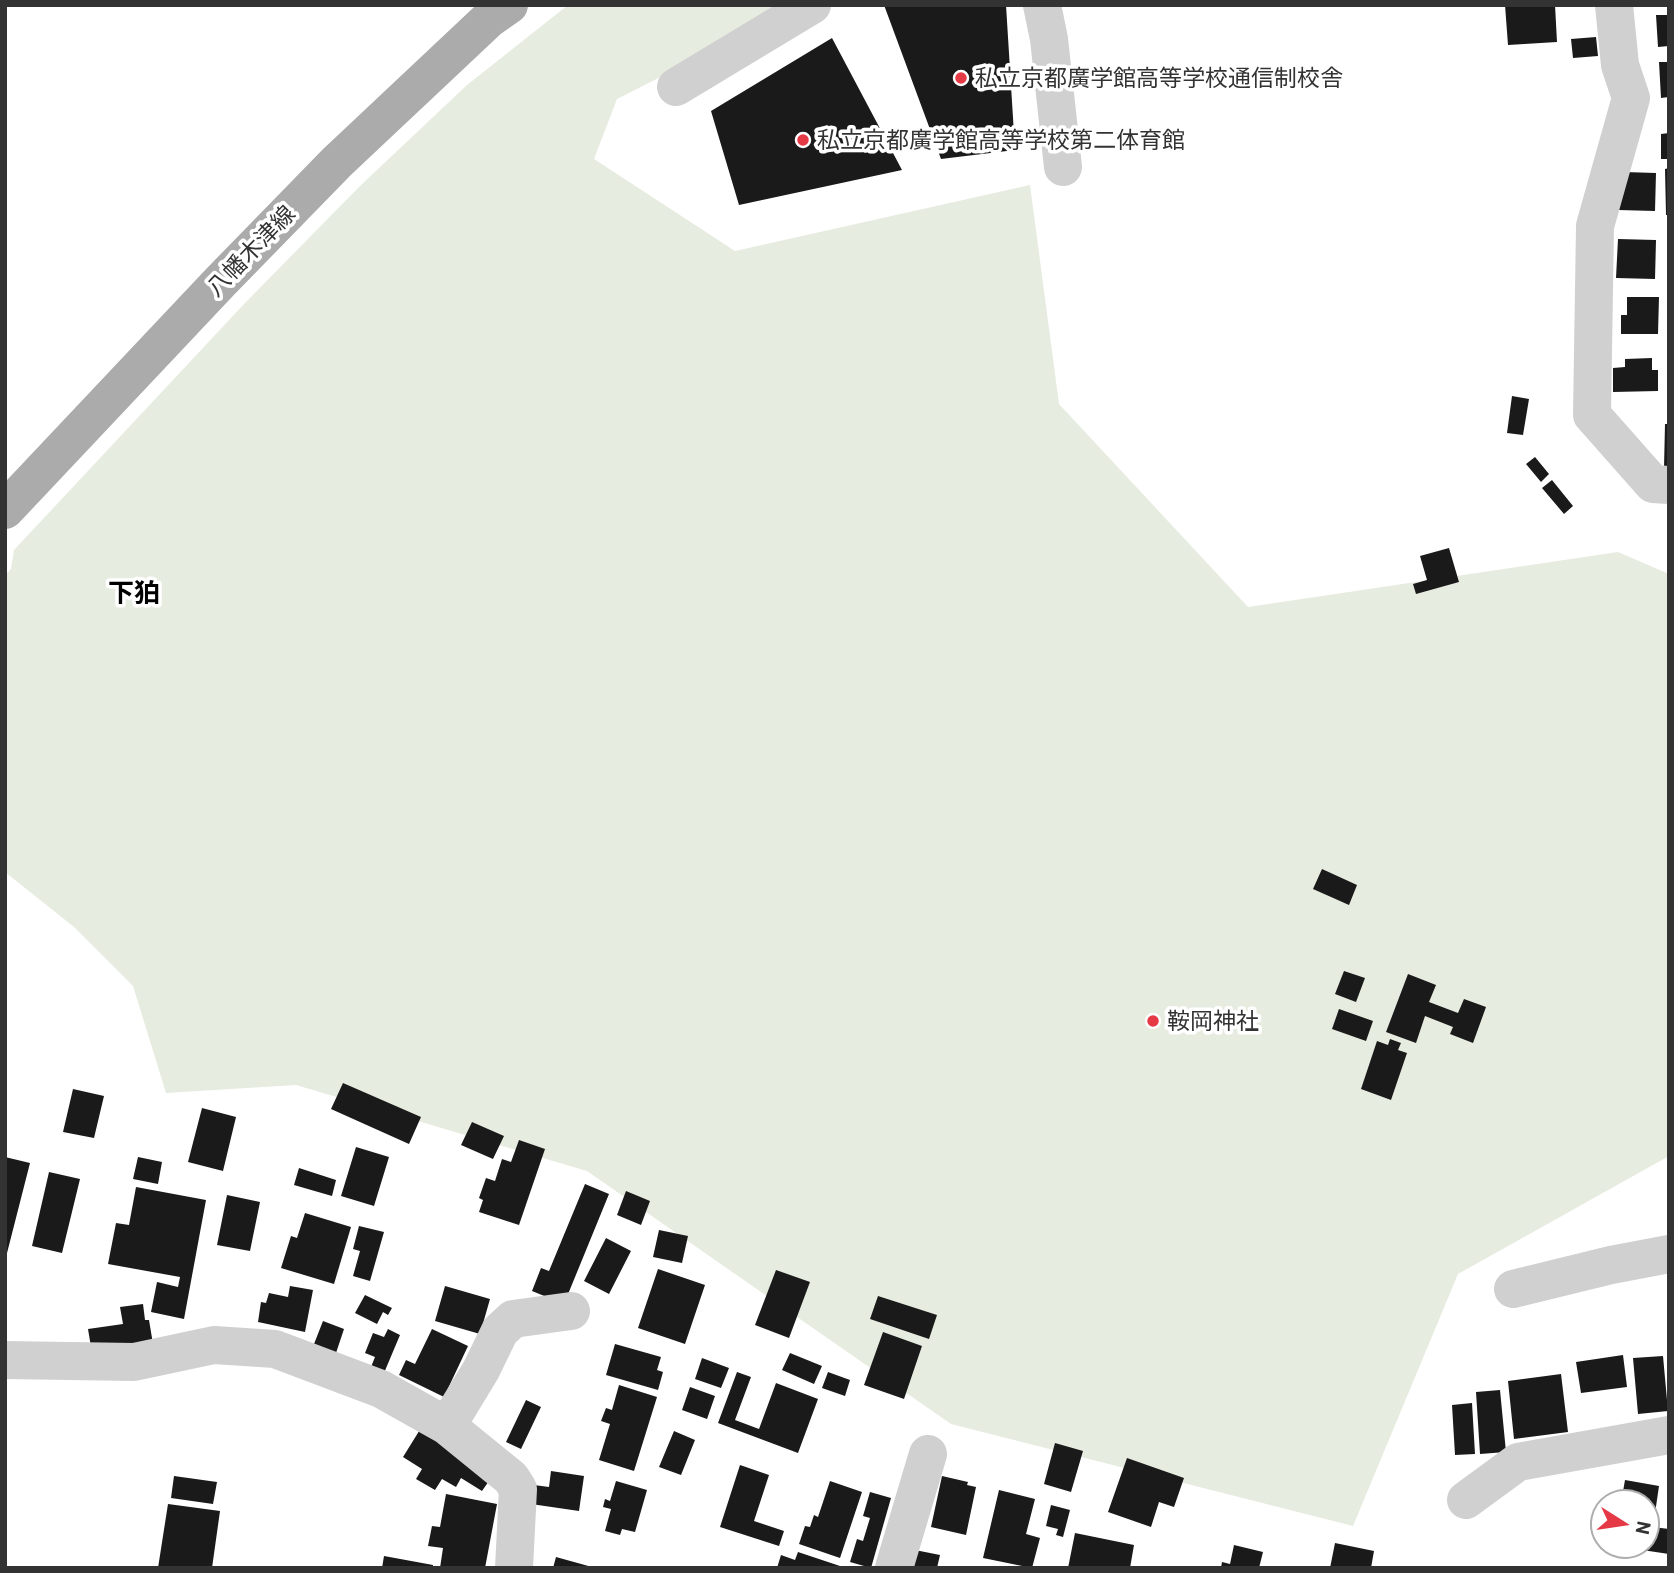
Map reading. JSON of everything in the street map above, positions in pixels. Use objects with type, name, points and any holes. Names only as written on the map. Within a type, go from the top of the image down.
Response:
[{"type":"main road","name":"八幡木津線","points":[[5,510],[337,162],[489,19],[509,5]]},
{"type":"street","points":[[676,87],[812,5]]},
{"type":"street","points":[[1041,5],[1049,39],[1063,167]]},
{"type":"street","points":[[1614,5],[1620,65],[1631,98],[1595,226],[1592,415],[1653,484],[1669,485]]},
{"type":"street","points":[[1513,1289],[1669,1254]]},
{"type":"street","points":[[447,1426],[500,1331],[513,1319],[571,1311]]},
{"type":"street","points":[[5,1360],[134,1362],[214,1345],[275,1349],[381,1389],[447,1426],[511,1478],[518,1489],[514,1568]]},
{"type":"street","points":[[1466,1500],[1518,1462],[1669,1435]]},
{"type":"street","points":[[894,1568],[928,1454]]},
{"type":"shaded area","points":[[568,5],[796,5],[781,16],[617,99],[594,159],[735,251],[1030,185],[1059,404],[1248,607],[1618,552],[1669,574],[1669,1156],[1458,1274],[1353,1526],[951,1424],[587,1171],[296,1085],[166,1093],[133,986],[74,927],[5,872],[5,575],[11,569],[14,550],[244,304],[360,186],[467,85]]},
{"type":"building","name":"私立京都廣学館高等学校通信制校舎","points":[[884,5],[1006,5],[1015,150],[941,159]]},
{"type":"building","points":[[1505,5],[1555,5],[1557,42],[1508,45]]},
{"type":"building","points":[[1656,15],[1669,15],[1669,46],[1658,47]]},
{"type":"building","points":[[1596,37],[1598,56],[1573,58],[1571,39]]},
{"type":"building","name":"私立京都廣学館高等学校第二体育館","points":[[832,38],[902,170],[739,205],[711,111]]},
{"type":"building","points":[[1659,62],[1669,62],[1669,97],[1661,98]]},
{"type":"building","points":[[1669,133],[1669,159],[1661,159],[1661,134]]},
{"type":"building","points":[[1669,168],[1669,215],[1666,215],[1665,169]]},
{"type":"building","points":[[1624,172],[1656,173],[1655,211],[1618,210]]},
{"type":"building","points":[[1618,239],[1656,240],[1655,279],[1616,278]]},
{"type":"building","points":[[1627,297],[1659,297],[1658,334],[1621,334],[1621,315],[1627,315]]},
{"type":"building","points":[[1652,358],[1652,370],[1658,370],[1658,391],[1613,392],[1613,368],[1625,367],[1625,359]]},
{"type":"building","points":[[1512,396],[1529,399],[1523,435],[1507,433]]},
{"type":"building","points":[[1665,424],[1669,424],[1669,468],[1664,468]]},
{"type":"building","points":[[1535,457],[1549,474],[1541,482],[1526,464]]},
{"type":"building","points":[[1552,480],[1573,506],[1564,514],[1542,488]]},
{"type":"building","points":[[1449,548],[1459,582],[1416,594],[1413,584],[1427,580],[1420,556]]},
{"type":"building","points":[[1322,869],[1357,885],[1349,905],[1313,889]]},
{"type":"building","points":[[1344,971],[1365,978],[1356,1002],[1335,994]]},
{"type":"building","points":[[1408,974],[1436,985],[1429,1002],[1458,1013],[1464,999],[1486,1007],[1473,1043],[1450,1034],[1453,1027],[1425,1016],[1416,1043],[1386,1032]]},
{"type":"building","points":[[1339,1009],[1373,1021],[1366,1041],[1332,1029]]},
{"type":"building","points":[[1390,1039],[1401,1043],[1398,1050],[1407,1053],[1391,1100],[1361,1089],[1377,1041],[1388,1045]]},
{"type":"building","points":[[343,1083],[421,1117],[409,1144],[331,1109]]},
{"type":"building","points":[[73,1089],[104,1096],[94,1138],[63,1132]]},
{"type":"building","points":[[202,1108],[236,1117],[223,1171],[188,1162]]},
{"type":"building","points":[[472,1122],[504,1136],[493,1159],[461,1145]]},
{"type":"building","points":[[519,1140],[545,1149],[519,1225],[479,1212],[483,1200],[479,1198],[486,1178],[495,1181],[502,1159],[511,1162]]},
{"type":"building","points":[[356,1147],[389,1157],[374,1206],[341,1196]]},
{"type":"building","points":[[5,1157],[30,1163],[6,1257],[5,1257]]},
{"type":"building","points":[[138,1157],[162,1162],[158,1184],[133,1179]]},
{"type":"building","points":[[299,1168],[336,1180],[332,1196],[294,1185]]},
{"type":"building","points":[[49,1172],[80,1179],[62,1253],[32,1246]]},
{"type":"building","points":[[585,1184],[609,1194],[564,1304],[532,1291],[541,1268],[549,1271]]},
{"type":"building","points":[[136,1187],[206,1200],[184,1319],[151,1312],[157,1282],[178,1287],[180,1277],[108,1264],[116,1223],[129,1225]]},
{"type":"building","points":[[626,1191],[650,1201],[641,1225],[617,1215]]},
{"type":"building","points":[[227,1195],[260,1202],[250,1251],[217,1245]]},
{"type":"building","points":[[305,1213],[351,1227],[334,1284],[281,1268],[291,1236],[297,1238]]},
{"type":"building","points":[[359,1226],[384,1232],[370,1281],[353,1276],[360,1251],[353,1249]]},
{"type":"building","points":[[659,1230],[688,1236],[682,1263],[653,1257]]},
{"type":"building","points":[[606,1238],[631,1251],[609,1294],[584,1281]]},
{"type":"building","points":[[658,1269],[705,1285],[685,1344],[638,1328]]},
{"type":"building","points":[[776,1270],[810,1282],[789,1338],[755,1325]]},
{"type":"building","points":[[290,1286],[313,1290],[305,1332],[258,1322],[261,1302],[266,1303],[269,1293],[288,1297]]},
{"type":"building","points":[[445,1286],[490,1299],[480,1334],[435,1321]]},
{"type":"building","points":[[365,1295],[392,1308],[388,1315],[383,1312],[377,1324],[355,1313]]},
{"type":"building","points":[[878,1296],[937,1315],[929,1339],[870,1319]]},
{"type":"building","points":[[143,1304],[153,1344],[92,1353],[88,1329],[123,1324],[120,1307]]},
{"type":"building","points":[[323,1321],[344,1329],[336,1353],[314,1344]]},
{"type":"building","points":[[388,1329],[400,1335],[384,1373],[371,1367],[375,1357],[365,1353],[373,1333],[384,1337]]},
{"type":"building","points":[[432,1329],[468,1346],[444,1397],[399,1375],[406,1360],[415,1364]]},
{"type":"building","points":[[883,1332],[922,1346],[904,1399],[864,1385]]},
{"type":"building","points":[[615,1344],[661,1357],[657,1370],[663,1372],[658,1390],[606,1375]]},
{"type":"building","points":[[790,1353],[822,1366],[814,1384],[782,1370]]},
{"type":"building","points":[[1623,1355],[1627,1387],[1581,1393],[1576,1362]]},
{"type":"building","points":[[1663,1356],[1668,1411],[1638,1414],[1633,1358]]},
{"type":"building","points":[[702,1358],[729,1368],[721,1388],[695,1379]]},
{"type":"building","points":[[737,1372],[751,1377],[735,1420],[759,1429],[776,1383],[818,1399],[798,1453],[718,1423]]},
{"type":"building","points":[[828,1372],[850,1380],[845,1396],[822,1388]]},
{"type":"building","points":[[1561,1374],[1568,1432],[1514,1439],[1508,1381]]},
{"type":"building","points":[[619,1385],[657,1397],[634,1471],[599,1460],[610,1424],[601,1421],[606,1408],[612,1410]]},
{"type":"building","points":[[690,1387],[715,1396],[707,1419],[682,1410]]},
{"type":"building","points":[[1500,1390],[1506,1452],[1480,1454],[1476,1392]]},
{"type":"building","points":[[526,1400],[541,1407],[521,1449],[506,1442]]},
{"type":"building","points":[[1472,1403],[1475,1454],[1455,1455],[1452,1405]]},
{"type":"building","points":[[421,1428],[491,1478],[482,1491],[461,1478],[456,1487],[442,1479],[435,1490],[416,1479],[422,1469],[403,1457]]},
{"type":"building","points":[[674,1431],[695,1440],[681,1475],[659,1467]]},
{"type":"building","points":[[1055,1443],[1083,1451],[1071,1492],[1044,1484]]},
{"type":"building","points":[[1127,1458],[1184,1478],[1174,1507],[1159,1502],[1151,1527],[1108,1512]]},
{"type":"building","points":[[740,1465],[769,1475],[754,1521],[784,1531],[779,1546],[720,1527]]},
{"type":"building","points":[[551,1471],[584,1476],[579,1511],[531,1504],[534,1485],[549,1487]]},
{"type":"building","points":[[174,1476],[217,1482],[213,1504],[171,1498]]},
{"type":"building","points":[[942,1476],[968,1482],[967,1485],[976,1487],[966,1535],[931,1527]]},
{"type":"building","points":[[1625,1480],[1659,1486],[1659,1489],[1623,1489]]},
{"type":"building","points":[[616,1481],[647,1490],[635,1532],[622,1529],[620,1535],[605,1531],[611,1509],[603,1507],[605,1499],[610,1501]]},
{"type":"building","points":[[830,1481],[862,1492],[840,1558],[799,1544],[805,1526],[810,1527],[814,1515],[818,1517]]},
{"type":"building","points":[[999,1490],[1035,1499],[1026,1534],[1040,1538],[1032,1568],[983,1558]]},
{"type":"building","points":[[870,1492],[891,1498],[871,1568],[850,1562],[857,1539],[863,1541],[870,1518],[863,1516]]},
{"type":"building","points":[[446,1494],[497,1504],[485,1568],[440,1568],[443,1548],[428,1546],[432,1526],[440,1527]]},
{"type":"building","points":[[168,1504],[220,1511],[212,1568],[158,1568]]},
{"type":"building","points":[[1051,1505],[1070,1510],[1063,1537],[1056,1535],[1058,1529],[1046,1526]]},
{"type":"building","points":[[1660,1528],[1669,1529],[1669,1554],[1660,1553]]},
{"type":"building","points":[[1075,1533],[1134,1545],[1130,1568],[1068,1568]]},
{"type":"building","points":[[1335,1543],[1374,1551],[1371,1568],[1330,1568]]},
{"type":"building","points":[[1234,1545],[1263,1552],[1259,1568],[1221,1568],[1222,1562],[1230,1564]]},
{"type":"building","points":[[915,1550],[940,1555],[937,1568],[912,1568]]},
{"type":"building","points":[[798,1552],[843,1568],[777,1568],[781,1555],[795,1560]]},
{"type":"building","points":[[384,1556],[433,1565],[433,1568],[382,1568]]},
{"type":"building","points":[[556,1557],[592,1567],[592,1568],[553,1568]]},
{"type":"place","name":"私立京都廣学館高等学校通信制校舎","points":[[961,78]]},
{"type":"place","name":"私立京都廣学館高等学校第二体育館","points":[[803,140]]},
{"type":"place","name":"鞍岡神社","points":[[1153,1021]]},
{"type":"district","name":"下狛","points":[[134,593]]}]
